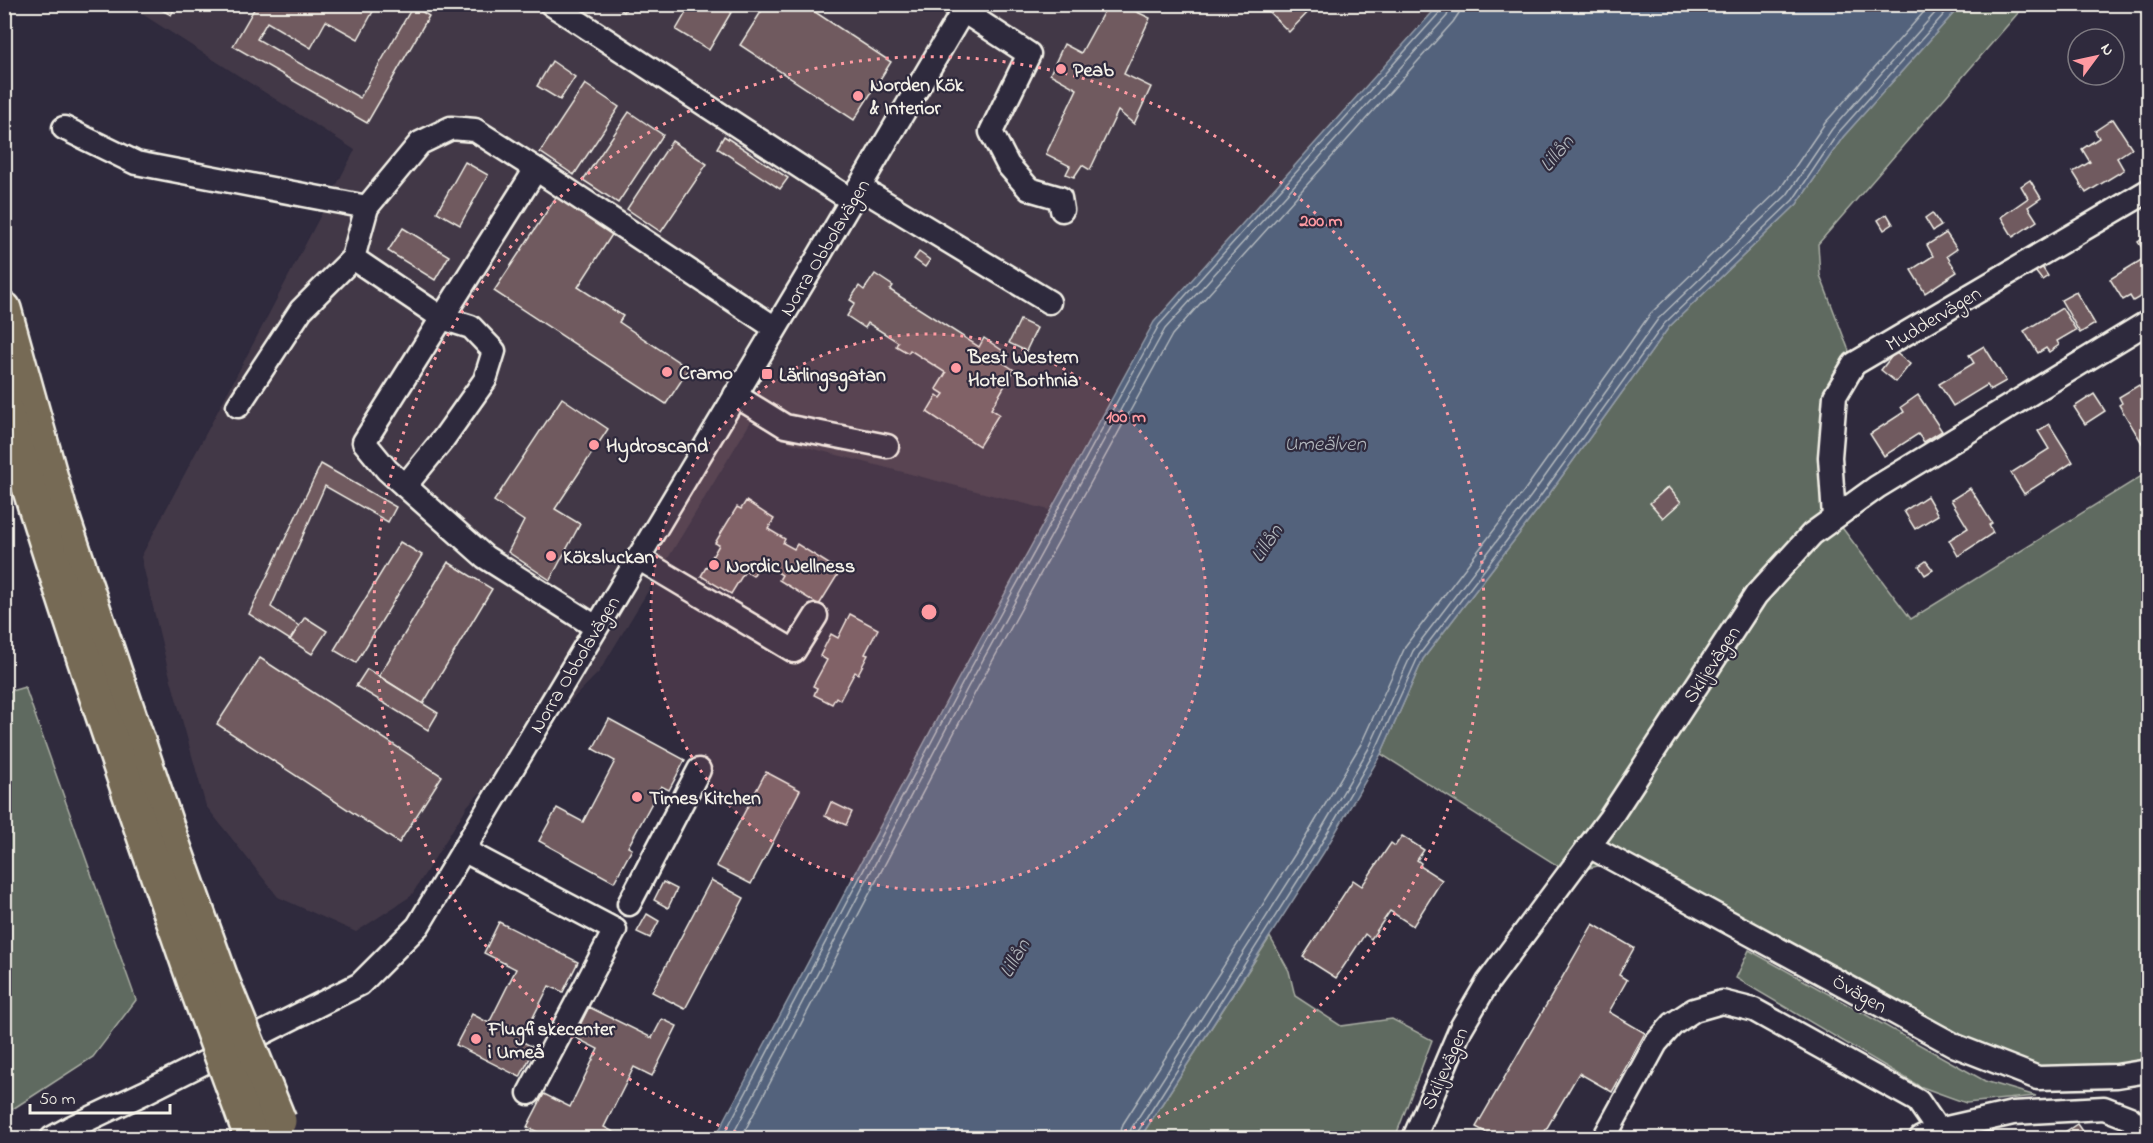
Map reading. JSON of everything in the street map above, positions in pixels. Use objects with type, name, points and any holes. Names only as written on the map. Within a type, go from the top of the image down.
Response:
[{"type":"highway","points":[[4,309],[59,507],[166,825],[251,1137]]},
{"type":"highway","points":[[4,405],[41,528],[146,843],[209,982],[283,1130]]},
{"type":"street","points":[[551,4],[855,194],[1049,302]]},
{"type":"street","points":[[965,8],[1029,54],[991,132],[1008,165],[1029,189],[1060,198],[1062,210]]},
{"type":"street","name":"Norra Obbolavägen","points":[[52,1138],[360,984],[418,926],[965,8]]},
{"type":"street","points":[[64,128],[136,163],[367,207]]},
{"type":"street","points":[[238,406],[301,310],[353,258],[367,207],[420,143],[451,128],[475,130],[776,328]]},
{"type":"street","points":[[536,169],[364,442],[387,470],[485,557],[596,627]]},
{"type":"street","name":"Muddervägen","points":[[1834,517],[1830,457],[1835,396],[1854,364],[2148,191]]},
{"type":"street","points":[[353,258],[442,318],[471,327],[494,351],[485,381],[444,438],[405,486]]},
{"type":"street","name":"Skiljevägen","points":[[1414,1138],[1449,1054],[1479,997],[1617,808],[1756,595],[1812,534],[1877,487],[2148,322]]},
{"type":"street","points":[[735,395],[785,426],[887,446]]},
{"type":"street","points":[[638,558],[794,651],[816,616]]},
{"type":"street","points":[[629,904],[699,770]]},
{"type":"street","name":"Övägen","points":[[1589,846],[1956,1046],[2000,1064],[2038,1078],[2117,1076],[2148,1071]]},
{"type":"street","points":[[463,850],[615,930],[529,1093]]},
{"type":"street","points":[[1604,1138],[1656,1043],[1673,1024],[1694,1011],[1722,1002],[1754,1010],[1918,1101],[1929,1134],[2013,1113],[2104,1108],[2130,1118],[2146,1138]]},
{"type":"shaded area","points":[[128,5],[1439,5],[1154,322],[1049,510],[791,443],[753,418],[599,672],[468,805],[411,896],[356,932],[278,897],[206,806],[168,669],[141,557],[355,150]]},
{"type":"green space","points":[[1961,5],[2025,5],[1818,244],[1820,275],[1854,364],[1835,396],[1834,517],[1911,619],[2148,472],[2148,1053],[2117,1076],[2038,1078],[1618,861],[1569,873],[1381,754],[1423,659],[1542,504],[1669,327],[1797,204],[1843,137]]},
{"type":"green space","points":[[25,687],[136,1000],[93,1057],[5,1114],[4,693]]},
{"type":"green space","points":[[1270,937],[1289,971],[1295,996],[1341,1026],[1392,1019],[1432,1040],[1395,1138],[1140,1138]]},
{"type":"green space","points":[[1749,950],[1985,1081],[2036,1096],[1966,1103],[1919,1086],[1736,978]]},
{"type":"water","name":"Umeälven","points":[[1439,5],[1961,5],[1843,137],[1797,204],[1669,327],[1542,504],[1423,659],[1381,754],[1324,852],[1140,1138],[715,1138],[957,681],[1154,322]]},
{"type":"building","points":[[151,4],[177,4],[171,15]]},
{"type":"building","points":[[257,4],[377,4],[358,39],[326,21],[311,48],[267,22],[257,39],[360,98],[413,6],[429,16],[367,123],[233,46]]},
{"type":"building","points":[[614,4],[629,4],[624,12]]},
{"type":"building","points":[[691,4],[736,4],[709,50],[676,30]]},
{"type":"building","points":[[766,4],[803,4],[891,62],[854,120],[740,45]]},
{"type":"building","points":[[1108,4],[1135,4],[1133,10],[1150,18],[1124,74],[1151,87],[1134,124],[1118,111],[1090,170],[1082,165],[1074,177],[1066,174],[1070,166],[1046,154],[1077,89],[1050,74],[1064,44],[1081,53]]},
{"type":"building","points":[[1278,4],[1316,4],[1289,32],[1270,13]]},
{"type":"building","points":[[552,61],[575,77],[560,100],[537,86]]},
{"type":"building","points":[[585,84],[619,107],[574,175],[540,152]]},
{"type":"building","points":[[629,112],[663,135],[618,203],[583,180]]},
{"type":"building","points":[[2113,119],[2132,148],[2117,158],[2124,170],[2086,193],[2073,172],[2090,162],[2082,149],[2099,138],[2095,131]]},
{"type":"building","points":[[724,136],[788,178],[780,189],[717,148]]},
{"type":"building","points":[[672,141],[707,164],[661,232],[627,209]]},
{"type":"building","points":[[465,162],[488,175],[460,225],[437,212]]},
{"type":"building","points":[[2030,180],[2041,198],[2028,207],[2037,221],[2013,237],[2001,217],[2028,198],[2021,186]]},
{"type":"building","points":[[559,193],[615,230],[578,287],[623,316],[619,322],[689,369],[666,404],[494,291]]},
{"type":"building","points":[[1932,213],[1941,226],[1933,231],[1925,218]]},
{"type":"building","points":[[1887,214],[1893,224],[1884,230],[1878,220]]},
{"type":"building","points":[[403,228],[449,256],[435,280],[388,251]]},
{"type":"building","points":[[1946,233],[1957,249],[1947,256],[1957,272],[1925,293],[1911,270],[1933,256],[1927,245]]},
{"type":"building","points":[[2148,235],[2148,256],[2138,242]]},
{"type":"building","points":[[919,252],[930,260],[925,267],[914,259]]},
{"type":"building","points":[[2148,256],[2148,284],[2142,289],[2145,294],[2133,301],[2130,296],[2123,300],[2110,279]]},
{"type":"building","points":[[2042,267],[2048,276],[2042,280],[2035,271]]},
{"type":"building","points":[[875,274],[893,286],[890,290],[979,347],[984,338],[1003,351],[998,359],[1014,370],[991,409],[999,414],[979,446],[927,412],[937,395],[941,398],[944,394],[936,389],[946,373],[910,350],[908,353],[896,346],[898,342],[868,323],[865,328],[847,316],[855,303],[850,300],[859,286],[864,290]]},
{"type":"building","points":[[2076,292],[2095,324],[2080,333],[2061,300]]},
{"type":"building","points":[[2062,308],[2076,330],[2057,341],[2059,345],[2049,352],[2046,348],[2038,353],[2024,331]]},
{"type":"building","points":[[1020,320],[1037,328],[1026,351],[1009,343]]},
{"type":"building","points":[[1984,346],[2006,381],[1990,390],[1987,385],[1953,406],[1939,384],[1974,363],[1969,355]]},
{"type":"building","points":[[1895,352],[1910,364],[1896,382],[1881,370]]},
{"type":"building","points":[[2139,385],[2148,401],[2148,446],[2145,448],[2119,405],[2122,403],[2119,397]]},
{"type":"building","points":[[2094,394],[2105,411],[2085,424],[2074,407]]},
{"type":"building","points":[[1918,395],[1942,431],[1924,442],[1918,434],[1884,456],[1870,434],[1904,412],[1901,407]]},
{"type":"building","points":[[562,398],[608,429],[555,509],[580,524],[550,580],[508,552],[524,521],[494,501]]},
{"type":"building","points":[[2049,424],[2073,462],[2024,494],[2011,473],[2049,449],[2038,431]]},
{"type":"building","points":[[321,464],[396,507],[388,522],[325,486],[271,607],[299,626],[290,640],[249,614]]},
{"type":"building","points":[[1668,487],[1681,502],[1663,518],[1650,503]]},
{"type":"building","points":[[1970,488],[1992,523],[1989,525],[1993,533],[1958,556],[1949,540],[1968,528],[1951,500]]},
{"type":"building","points":[[1927,496],[1938,515],[1915,529],[1904,511]]},
{"type":"building","points":[[746,501],[774,519],[768,529],[785,539],[783,543],[794,549],[797,544],[840,571],[819,605],[779,580],[782,575],[769,567],[768,570],[760,565],[753,576],[745,571],[731,594],[701,576],[719,545],[715,543],[737,507],[741,509]]},
{"type":"building","points":[[400,542],[422,555],[356,663],[334,650]]},
{"type":"building","points":[[1926,561],[1933,570],[1925,575],[1919,566]]},
{"type":"building","points":[[448,562],[492,589],[423,704],[379,676]]},
{"type":"building","points":[[850,614],[878,629],[858,674],[855,672],[840,700],[836,697],[832,704],[814,695],[817,688],[813,686],[827,660],[820,656],[831,634],[838,638]]},
{"type":"building","points":[[305,617],[327,631],[312,654],[290,640]]},
{"type":"building","points":[[260,658],[442,776],[399,843],[217,724]]},
{"type":"building","points":[[367,669],[438,713],[428,730],[356,686]]},
{"type":"building","points":[[609,719],[685,760],[669,790],[661,786],[628,847],[632,849],[614,882],[539,841],[557,808],[583,822],[615,761],[593,749]]},
{"type":"building","points":[[766,772],[800,790],[751,884],[716,866]]},
{"type":"building","points":[[831,802],[852,812],[846,825],[825,816]]},
{"type":"building","points":[[1402,836],[1424,850],[1417,860],[1421,863],[1420,866],[1442,880],[1413,926],[1390,911],[1371,939],[1365,934],[1336,978],[1303,957],[1353,880],[1362,886],[1391,843],[1395,846]]},
{"type":"building","points":[[711,880],[744,898],[685,1009],[652,992]]},
{"type":"building","points":[[663,882],[677,889],[668,908],[654,900]]},
{"type":"building","points":[[647,914],[659,921],[650,938],[637,932]]},
{"type":"building","points":[[499,922],[578,962],[563,992],[549,986],[521,1041],[535,1048],[520,1077],[456,1045],[472,1014],[489,1023],[516,969],[484,953]]},
{"type":"building","points":[[1593,924],[1634,948],[1619,975],[1627,980],[1609,1012],[1645,1033],[1612,1092],[1579,1073],[1541,1138],[1496,1138],[1476,1127]]},
{"type":"building","points":[[589,1007],[652,1038],[662,1019],[677,1026],[652,1076],[634,1067],[604,1127],[621,1136],[620,1138],[550,1138],[527,1127],[544,1094],[570,1107],[598,1049],[574,1037]]},
{"type":"building","points":[[2077,1124],[2087,1138],[2056,1138]]},
{"type":"place","name":"Peab","points":[[1061,69]]},
{"type":"place","name":"Norden Kök & Interior","points":[[858,96]]},
{"type":"place","name":"Best Western Hotel Bothnia","points":[[956,368]]},
{"type":"place","name":"Cramo","points":[[667,372]]},
{"type":"place","name":"Lärlingsgatan","points":[[767,374]]},
{"type":"place","name":"Hydroscand","points":[[594,445]]},
{"type":"place","name":"Köksluckan","points":[[551,556]]},
{"type":"place","name":"Nordic Wellness","points":[[714,565]]},
{"type":"place","name":"Times Kitchen","points":[[637,797]]},
{"type":"place","name":"Flugfiskecenter i Umeå","points":[[476,1039]]},
{"type":"water label","name":"Lillån","points":[[1556,153]]},
{"type":"water label","name":"Lillån","points":[[1266,543]]},
{"type":"water label","name":"Lillån","points":[[1014,958]]}]
